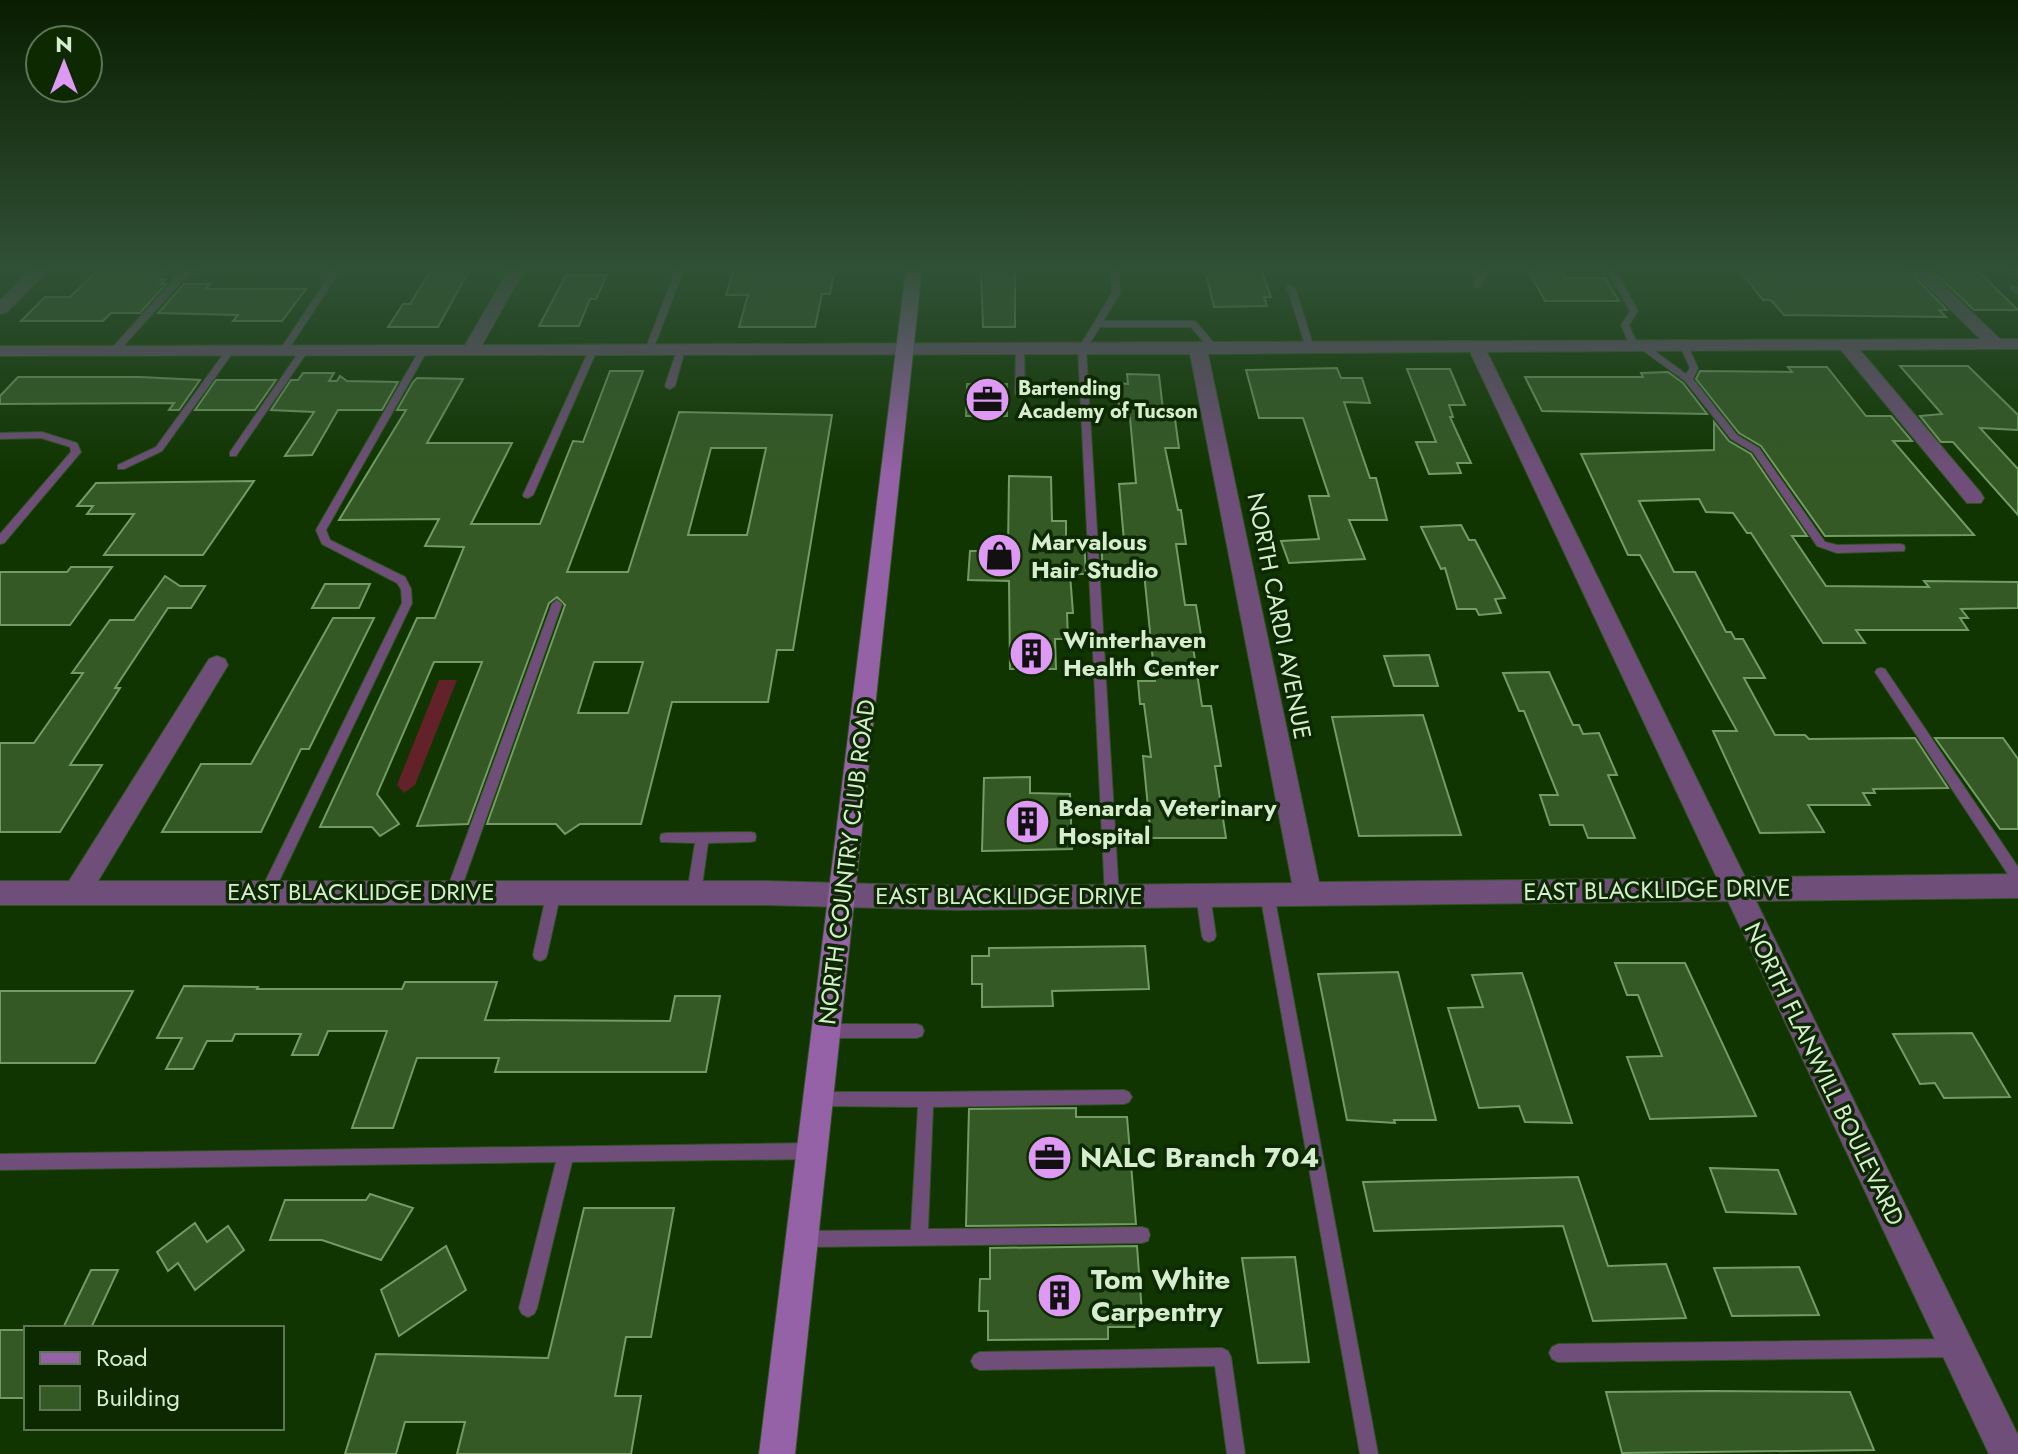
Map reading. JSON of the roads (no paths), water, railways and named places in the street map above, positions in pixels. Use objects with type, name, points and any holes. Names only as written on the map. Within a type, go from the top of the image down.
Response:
[{"type":"main road","name":"NORTH COUNTRY CLUB ROAD","points":[[777,1454],[906,337]]},
{"type":"street","points":[[471,350],[478,337]]},
{"type":"street","points":[[1988,337],[1995,344]]},
{"type":"street","points":[[0,351],[2018,344]]},
{"type":"street","points":[[1846,345],[1974,498]]},
{"type":"street","name":"NORTH FLANWILL BOULEVARD","points":[[1476,347],[2008,1454]]},
{"type":"street","name":"NORTH CARDI AVENUE","points":[[1206,348],[1308,894]]},
{"type":"street","points":[[78,891],[217,665]]},
{"type":"street","name":"EAST BLACKLIDGE DRIVE","points":[[0,893],[554,892],[1112,896],[2018,886]]},
{"type":"lane","points":[[114,351],[127,337]]},
{"type":"lane","points":[[283,351],[292,337]]},
{"type":"lane","points":[[649,350],[654,337]]},
{"type":"lane","points":[[1090,337],[1082,349],[1112,896]]},
{"type":"lane","points":[[1200,337],[1206,348]]},
{"type":"lane","points":[[1307,337],[1310,348]]},
{"type":"lane","points":[[1632,337],[1638,346],[1688,379],[1734,437],[1756,450],[1821,544],[1837,549],[1900,548]]},
{"type":"lane","points":[[1684,346],[1694,368],[1688,379]]},
{"type":"lane","points":[[1020,349],[1020,394]]},
{"type":"lane","points":[[528,495],[593,350]]},
{"type":"lane","points":[[670,386],[681,350]]},
{"type":"lane","points":[[121,467],[159,449],[230,351]]},
{"type":"lane","points":[[233,454],[304,351]]},
{"type":"lane","points":[[267,892],[407,603],[406,589],[401,580],[326,542],[321,530],[423,351]]},
{"type":"lane","points":[[0,436],[52,436],[74,445],[76,452],[0,541]]},
{"type":"lane","points":[[453,892],[557,604]]},
{"type":"lane","points":[[1881,672],[2018,878]]},
{"type":"lane","points":[[666,838],[750,837]]},
{"type":"lane","points":[[694,893],[702,838]]},
{"type":"lane","points":[[540,955],[554,892]]},
{"type":"lane","points":[[1267,894],[1369,1454]]},
{"type":"lane","points":[[1203,895],[1209,936]]},
{"type":"lane","points":[[827,1031],[917,1031]]},
{"type":"lane","points":[[819,1099],[1124,1097]]},
{"type":"lane","points":[[919,1237],[926,1100]]},
{"type":"lane","points":[[0,1162],[813,1151]]},
{"type":"lane","points":[[528,1308],[566,1155]]},
{"type":"lane","points":[[803,1239],[1142,1235]]},
{"type":"lane","points":[[1558,1353],[1957,1348]]},
{"type":"lane","points":[[980,1361],[1222,1357],[1236,1454]]},
{"type":"place","name":"Bartending Academy of Tucson","points":[[987,400]]},
{"type":"place","name":"Marvalous Hair Studio","points":[[1000,556]]},
{"type":"place","name":"Winterhaven Health Center","points":[[1032,654]]},
{"type":"place","name":"Benarda Veterinary Hospital","points":[[1027,822]]},
{"type":"place","name":"NALC Branch 704","points":[[1049,1157]]},
{"type":"place","name":"Tom White Carpentry","points":[[1060,1295]]}]
